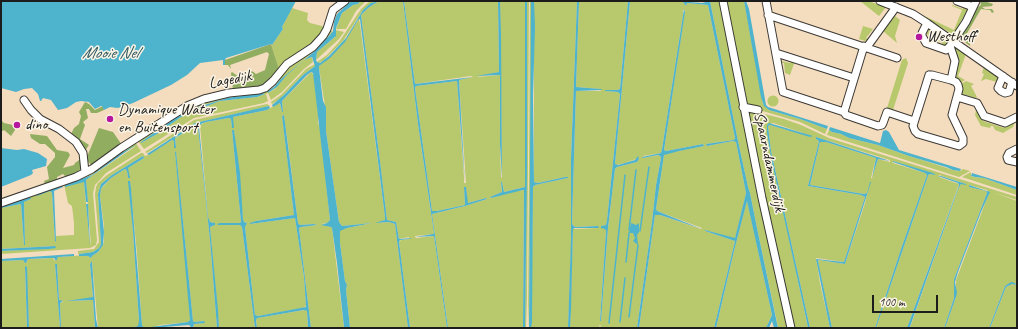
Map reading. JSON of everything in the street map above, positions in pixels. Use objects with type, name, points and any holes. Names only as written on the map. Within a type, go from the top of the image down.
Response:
[{"type":"street","name":"Spaarndammerdijk","points":[[723,1],[743,107],[791,328]]},
{"type":"street","points":[[766,1],[783,92],[844,112],[846,115],[878,126],[884,123],[887,112],[914,121]]},
{"type":"street","points":[[880,1],[913,14],[952,43],[1003,76],[1014,84],[1008,92],[1001,91],[998,88],[1003,76]]},
{"type":"street","points":[[927,23],[922,33],[926,43],[946,50],[966,22],[975,4],[956,1]]},
{"type":"street","name":"Lagedijk","points":[[1,203],[92,169],[187,106],[204,99],[229,93],[259,90],[264,88],[273,81],[287,64],[313,47],[323,36],[333,10],[342,2]]},
{"type":"street","points":[[844,112],[865,47],[896,7]]},
{"type":"street","points":[[768,14],[897,58]]},
{"type":"street","points":[[951,80],[955,61],[952,43]]},
{"type":"street","points":[[776,53],[854,78]]},
{"type":"street","points":[[929,75],[956,82],[959,87],[957,97],[952,115],[963,138],[962,144],[957,146],[918,134],[915,131],[913,126],[914,121],[929,75]]},
{"type":"street","points":[[957,97],[977,103],[984,116],[1005,123],[1017,117]]},
{"type":"street","points":[[24,100],[40,119],[59,129],[76,142],[84,153],[85,172]]},
{"type":"street","points":[[743,107],[758,110]]},
{"type":"street","points":[[1017,148],[1009,153],[1007,157],[1008,160],[1017,162]]},
{"type":"green space","points":[[360,1],[366,1],[356,11],[346,29],[336,29],[342,13],[353,5],[358,4]]},
{"type":"green space","points":[[370,1],[375,1],[363,10],[343,41],[323,61],[318,63],[317,62],[327,55],[339,42],[361,9]]},
{"type":"green space","points":[[379,1],[403,1],[418,124],[434,233],[415,236],[416,238],[434,236],[447,328],[410,328],[399,242],[401,240],[409,239],[409,237],[399,239],[396,222],[387,220],[361,15],[368,8]]},
{"type":"green space","points":[[404,1],[498,1],[499,72],[476,77],[500,75],[500,144],[502,178],[500,1],[525,1],[525,187],[504,192],[501,182],[502,192],[490,197],[524,190],[523,328],[448,328],[432,214],[465,206],[487,199],[468,203],[466,187],[464,187],[465,205],[432,211],[415,88],[416,86],[457,81],[464,183],[466,183],[459,80],[473,77],[471,76],[415,84]]},
{"type":"green space","points":[[527,1],[529,1],[528,165],[527,297],[525,328]]},
{"type":"green space","points":[[530,1],[531,174],[528,328]]},
{"type":"green space","points":[[534,1],[577,1],[571,158],[571,252],[568,328],[531,328],[533,187],[535,185],[568,178],[565,177],[538,183],[534,182]]},
{"type":"green space","points":[[579,1],[628,1],[620,89],[605,90],[618,92],[620,94],[607,220],[606,225],[601,226],[601,228],[605,228],[606,231],[600,321],[615,169],[617,167],[637,162],[639,159],[638,157],[625,163],[615,164],[630,1],[678,1],[683,2],[686,6],[687,3],[708,5],[735,138],[734,140],[706,144],[707,146],[733,141],[736,142],[746,193],[735,239],[705,230],[735,241],[714,328],[639,328],[655,215],[660,215],[701,229],[702,228],[657,211],[656,209],[664,155],[667,153],[704,146],[703,144],[666,151],[664,150],[685,10],[683,10],[661,153],[643,156],[643,158],[659,155],[661,158],[637,328],[601,328],[600,324],[599,328],[570,328],[573,229],[598,228],[598,226],[575,227],[572,224],[576,91],[601,91],[600,89],[576,87]]},
{"type":"green space","points":[[710,1],[721,1],[789,328],[778,328]]},
{"type":"green space","points":[[725,1],[744,1],[763,104],[769,110],[827,129],[825,134],[800,122],[749,107],[745,103]]},
{"type":"green space","points":[[860,1],[868,1],[886,7],[879,16]]},
{"type":"green space","points":[[980,1],[993,4],[992,6],[982,7],[985,9],[992,9],[994,12],[992,13],[990,10],[981,9],[966,35],[970,42],[970,46],[960,38],[978,7],[981,5]]},
{"type":"green space","points":[[952,5],[963,9],[964,6],[969,7],[954,34],[916,12],[954,30],[962,10]]},
{"type":"green space","points":[[292,8],[308,13],[307,20],[310,23],[326,27],[314,43],[310,44],[279,69],[271,44],[272,45],[283,29],[282,27]]},
{"type":"green space","points":[[895,16],[900,20],[895,36],[897,43],[883,31]]},
{"type":"green space","points":[[359,19],[385,217],[385,220],[378,223],[389,222],[395,224],[408,328],[350,328],[346,290],[347,285],[345,281],[340,243],[340,230],[372,223],[342,226],[339,222],[326,131],[325,106],[319,66],[341,46]]},
{"type":"green space","points":[[863,26],[873,29],[866,38],[868,39],[865,41],[859,39]]},
{"type":"green space","points":[[928,27],[949,42],[946,45],[943,45],[941,42],[929,37],[927,34],[924,35]]},
{"type":"green space","points":[[329,30],[332,31],[321,45],[266,94],[268,101],[264,103],[194,118],[144,149],[138,141],[179,113],[209,100],[255,92],[289,66]],"holes":[[[262,93],[265,94],[257,97],[220,101],[194,111],[181,117],[141,143],[178,116],[192,109],[227,98]]]},
{"type":"green space","points":[[336,30],[344,32],[339,39],[316,60],[317,52],[335,37]]},
{"type":"green space","points":[[271,44],[279,69],[267,82],[261,86],[233,90],[232,72],[239,77],[252,71],[256,74],[265,70],[269,54],[267,52],[230,65],[231,69],[228,65],[225,65],[225,60]]},
{"type":"green space","points":[[954,46],[966,54],[958,76],[965,80],[960,83],[955,75],[959,59],[953,49]]},
{"type":"green space","points":[[312,57],[313,62],[304,69],[282,92],[271,100],[268,93],[275,89],[286,76],[304,60]]},
{"type":"green space","points":[[906,58],[908,63],[893,110],[887,108],[902,60]]},
{"type":"green space","points":[[792,60],[795,61],[790,75],[785,73],[784,63],[781,63],[781,61],[790,63]]},
{"type":"green space","points":[[315,64],[315,66],[303,75],[281,98],[272,104],[271,102],[281,95],[306,69]]},
{"type":"green space","points":[[984,67],[998,77],[997,82],[986,79],[981,81],[984,74],[982,73]]},
{"type":"green space","points":[[311,72],[314,75],[318,123],[320,127],[330,220],[327,223],[321,224],[332,228],[344,328],[311,328],[299,228],[317,225],[300,225],[298,223],[284,116],[282,115],[294,215],[256,221],[250,224],[295,218],[304,277],[306,306],[303,308],[258,316],[255,315],[245,227],[247,223],[244,222],[243,219],[234,130],[232,130],[241,222],[220,223],[218,225],[240,225],[242,227],[255,328],[219,328],[210,227],[215,225],[215,223],[210,222],[208,218],[200,125],[206,122],[229,118],[231,119],[233,128],[233,117],[267,110],[279,103],[283,112],[282,101]]},
{"type":"green space","points":[[966,81],[974,84],[971,86],[977,97],[976,98],[962,94],[961,84]]},
{"type":"green space","points":[[773,95],[777,97],[779,101],[777,105],[773,107],[769,105],[767,101],[769,97]]},
{"type":"green space","points":[[85,102],[95,110],[103,106],[104,110],[97,113],[91,113],[89,109],[86,109],[88,118],[83,122],[85,125],[80,139],[89,145],[85,151],[71,134],[74,128],[79,124],[81,116],[79,112]]},
{"type":"green space","points":[[267,104],[270,106],[195,123],[147,153],[145,152],[194,120]]},
{"type":"green space","points":[[978,108],[983,121],[1004,128],[1005,124],[1016,119],[1013,127],[1003,133],[995,130],[993,126],[990,128],[981,126],[975,115]]},
{"type":"green space","points":[[749,110],[784,119],[829,138],[1017,197],[1017,200],[995,193],[1017,201],[1017,283],[1005,286],[989,328],[945,328],[956,297],[956,280],[989,193],[987,190],[969,185],[969,187],[986,191],[987,193],[954,279],[954,298],[944,328],[910,328],[958,189],[961,184],[966,184],[939,175],[939,177],[959,184],[907,328],[876,328],[928,176],[929,174],[936,175],[893,161],[893,163],[925,173],[927,175],[875,328],[832,328],[818,262],[819,260],[845,264],[865,203],[870,182],[867,193],[864,194],[810,185],[820,142],[826,142],[876,158],[871,178],[878,159],[890,162],[890,160],[816,137],[819,141],[808,186],[861,195],[865,197],[844,262],[816,258],[830,328],[810,328],[771,151],[768,126],[770,125],[812,137],[773,123],[767,125],[768,140],[808,328],[792,328],[746,114]]},
{"type":"green space","points":[[1,120],[4,123],[13,125],[15,130],[11,136],[4,130],[1,130]]},
{"type":"green space","points":[[196,126],[198,127],[210,240],[217,328],[194,328],[194,324],[204,323],[204,321],[193,321],[175,151],[191,318],[189,322],[160,325],[151,328],[142,326],[137,254],[129,181],[139,326],[131,328],[98,328],[92,261],[90,264],[93,298],[67,301],[93,300],[95,328],[61,328],[60,303],[63,301],[60,301],[59,299],[57,264],[55,264],[60,328],[29,328],[26,266],[27,328],[1,328],[1,261],[23,260],[25,263],[28,259],[53,258],[55,261],[58,257],[87,255],[91,258],[98,252],[104,241],[104,226],[100,196],[101,189],[111,178],[125,169],[127,171],[128,178],[128,168],[144,158],[143,156],[112,175],[101,184],[98,194],[101,244],[99,248],[93,252],[78,254],[78,251],[94,249],[99,242],[95,194],[98,183],[107,175],[141,153],[145,156],[148,155],[172,140],[174,141],[176,148],[175,138]]},
{"type":"green space","points":[[99,128],[113,132],[122,145],[92,166],[86,159]]},
{"type":"green space","points":[[829,130],[849,138],[878,145],[953,170],[960,171],[963,169],[970,171],[959,177],[827,135]]},
{"type":"green space","points":[[30,134],[47,136],[57,150],[68,152],[70,155],[63,168],[74,165],[82,158],[82,167],[77,173],[66,177],[63,174],[57,177],[57,180],[45,185],[44,181],[49,179],[47,167],[55,157],[55,153],[45,144],[40,144],[31,138]]},
{"type":"green space","points":[[135,142],[141,151],[106,173],[95,185],[93,193],[97,240],[96,245],[90,248],[1,254],[1,251],[55,248],[55,246],[1,249],[1,208],[21,204],[25,245],[24,202],[31,199],[30,198],[1,206],[1,204],[61,183],[63,186],[37,195],[50,191],[52,193],[55,242],[56,236],[74,235],[72,206],[68,203],[64,184]],"holes":[[[136,146],[86,180],[91,246],[84,182],[65,185],[92,175],[120,154]]]},
{"type":"green space","points":[[971,172],[971,176],[973,177],[984,178],[1017,190],[1017,195],[962,177]]},
{"type":"green space","points":[[747,200],[772,315],[766,328],[716,328],[734,251]]},
{"type":"green space","points":[[1012,284],[1017,285],[1017,328],[990,328],[1006,287]]},
{"type":"green space","points":[[305,310],[307,311],[308,328],[257,328],[256,318]]},
{"type":"water","name":"Mooie Nel","points":[[1,1],[296,1],[282,27],[283,29],[272,45],[271,44],[226,58],[225,65],[223,65],[223,60],[200,63],[187,75],[171,85],[133,103],[118,108],[110,107],[104,110],[101,106],[95,109],[89,102],[81,101],[76,102],[67,108],[58,110],[51,100],[43,98],[40,101],[38,94],[32,88],[16,92],[1,88]]},
{"type":"water","points":[[351,1],[360,1],[358,4],[353,5],[342,13],[336,28],[336,36],[317,52],[316,60],[320,63],[329,56],[346,38],[363,10],[371,3],[379,1],[368,8],[361,15],[387,220],[396,222],[399,239],[412,238],[400,240],[399,242],[410,328],[408,328],[395,224],[389,222],[375,223],[385,220],[385,217],[360,19],[345,42],[330,58],[319,66],[323,101],[326,107],[326,131],[339,222],[342,226],[372,223],[347,228],[340,231],[340,243],[345,281],[347,285],[346,290],[350,328],[344,327],[332,228],[321,225],[330,220],[313,73],[311,72],[307,75],[282,101],[283,112],[280,103],[273,107],[272,105],[303,75],[315,66],[312,57],[304,60],[286,76],[277,87],[268,93],[268,91],[274,87],[281,79],[316,50],[329,36],[333,31],[337,14]]},
{"type":"water","points":[[403,1],[415,84],[473,77],[459,80],[465,184],[457,81],[416,86],[415,88],[432,211],[465,205],[464,187],[466,187],[468,203],[487,199],[465,206],[432,214],[448,328],[434,236],[415,237],[434,233],[418,124]]},
{"type":"water","points":[[498,1],[500,1],[501,33],[502,179],[500,144],[500,75],[476,76],[499,72]]},
{"type":"water","points":[[525,1],[527,1],[527,170],[525,328],[523,328],[524,190],[490,197],[502,192],[501,182],[504,192],[525,187]]},
{"type":"water","points":[[531,1],[534,1],[535,27],[533,97],[534,182],[538,183],[565,177],[568,178],[535,185],[533,187],[532,322],[531,328],[529,328]]},
{"type":"water","points":[[577,1],[579,2],[576,87],[602,90],[576,91],[572,224],[575,227],[599,227],[573,229],[571,310],[570,328],[568,328],[571,238],[571,158]]},
{"type":"water","points":[[628,1],[630,1],[615,164],[618,165],[635,160],[638,156],[639,159],[637,162],[617,167],[615,169],[600,321],[606,231],[605,229],[601,228],[601,226],[606,225],[607,220],[620,94],[618,92],[605,90],[620,89]]},
{"type":"water","points":[[678,1],[702,3],[710,1],[778,328],[774,328],[772,321],[769,328],[766,328],[772,315],[747,201],[716,328],[714,328],[735,241],[705,230],[735,238],[746,193],[736,142],[733,141],[707,146],[706,144],[734,140],[735,138],[708,5],[687,3],[686,6],[683,2]]},
{"type":"water","points":[[744,1],[746,1],[749,9],[766,105],[768,107],[828,126],[827,129],[769,110],[764,106],[761,97]]},
{"type":"water","points":[[684,9],[685,12],[664,150],[666,151],[703,144],[704,146],[664,155],[656,209],[657,211],[702,229],[660,215],[655,215],[639,328],[637,328],[661,158],[658,155],[642,157],[661,153]]},
{"type":"water","points":[[262,93],[265,94],[257,97],[220,101],[194,111],[181,117],[141,143],[178,116],[192,109],[227,98]]},
{"type":"water","points":[[269,106],[270,108],[267,110],[233,117],[234,128],[232,128],[231,119],[229,118],[206,122],[201,124],[199,127],[208,217],[210,222],[215,223],[215,225],[210,227],[218,310],[219,328],[217,328],[210,240],[198,127],[195,126],[175,138],[176,148],[174,148],[174,141],[172,140],[149,155],[147,154],[195,123]]},
{"type":"water","points":[[284,115],[298,223],[300,225],[317,225],[299,228],[311,328],[308,328],[307,311],[304,310],[257,318],[257,328],[255,328],[242,227],[240,225],[217,224],[241,222],[232,130],[234,130],[240,173],[243,219],[244,222],[247,223],[245,227],[255,315],[258,316],[306,307],[304,277],[295,218],[250,224],[256,221],[294,215],[282,116]]},
{"type":"water","points":[[769,123],[813,136],[810,137],[770,125],[768,126],[771,151],[810,328],[808,328],[771,158],[767,133],[767,125]]},
{"type":"water","points":[[830,127],[880,143],[883,131],[886,130],[889,132],[899,150],[961,169],[960,171],[953,170],[878,145],[849,138],[832,132],[829,130]]},
{"type":"water","points":[[816,137],[890,161],[878,159],[872,178],[876,158],[826,142],[820,142],[810,185],[864,194],[867,193],[871,182],[845,264],[818,261],[832,328],[830,328],[816,259],[844,262],[865,197],[861,195],[808,186],[819,141]]},
{"type":"water","points":[[137,144],[86,180],[88,202],[86,202],[84,182],[65,187],[65,185],[92,175],[120,154]]},
{"type":"water","points":[[1,148],[17,150],[24,149],[38,153],[47,159],[46,166],[32,170],[33,173],[31,175],[1,187]]},
{"type":"water","points":[[176,151],[193,321],[204,321],[205,323],[194,324],[193,328],[189,325],[151,328],[188,322],[190,320]]},
{"type":"water","points":[[143,156],[144,158],[128,168],[130,178],[128,178],[127,171],[125,169],[111,178],[101,189],[100,196],[104,232],[103,245],[91,258],[88,256],[79,256],[79,254],[93,252],[99,248],[101,244],[98,194],[101,184],[112,175]]},
{"type":"water","points":[[893,161],[936,175],[929,174],[928,176],[875,328],[927,175]]},
{"type":"water","points":[[972,173],[1017,187],[1017,190],[984,178],[971,176]]},
{"type":"water","points":[[938,176],[966,185],[961,184],[958,189],[910,327],[907,328],[959,185],[958,183]]},
{"type":"water","points":[[128,181],[130,181],[131,188],[142,325],[143,327],[147,328],[131,328],[138,326],[139,321]]},
{"type":"water","points":[[969,185],[990,192],[958,272],[955,282],[957,293],[956,297],[944,328],[954,298],[954,279],[987,193],[986,191],[969,187]]},
{"type":"water","points":[[59,186],[63,187],[54,191],[55,242],[52,193],[50,191],[37,195]]},
{"type":"water","points":[[30,197],[31,199],[24,202],[24,245],[21,204],[1,208],[1,206]]},
{"type":"water","points":[[86,204],[88,204],[90,246],[89,236]]},
{"type":"water","points":[[631,223],[636,225],[639,223],[639,232],[637,235],[638,245],[633,241],[635,238],[633,233],[629,233]]},
{"type":"water","points":[[55,246],[56,248],[49,249],[1,251],[1,249]]},
{"type":"water","points":[[74,254],[74,256],[58,257],[56,261],[52,258],[28,259],[26,263],[23,260],[1,261],[1,259]]},
{"type":"water","points":[[92,261],[98,328],[95,328],[93,300],[66,301],[93,297],[90,264]]},
{"type":"water","points":[[55,264],[57,264],[59,300],[63,301],[60,303],[61,328],[60,328]]},
{"type":"water","points":[[25,266],[27,267],[29,328],[27,328]]},
{"type":"water","points":[[1011,282],[1017,285],[1012,284],[1006,287],[989,328],[1005,286]]},
{"type":"waterway","points":[[640,231],[649,167]]},
{"type":"waterway","points":[[629,230],[636,170]]},
{"type":"waterway","points":[[609,323],[625,175]]},
{"type":"waterway","points":[[626,262],[629,233]]},
{"type":"waterway","points":[[629,317],[638,245]]},
{"type":"waterway","points":[[620,322],[625,278]]},
{"type":"place","name":"Westhoff","points":[[919,37]]},
{"type":"place","name":"Dynamique Water en Buitensport","points":[[110,119]]},
{"type":"place","name":"dino","points":[[17,125]]}]
